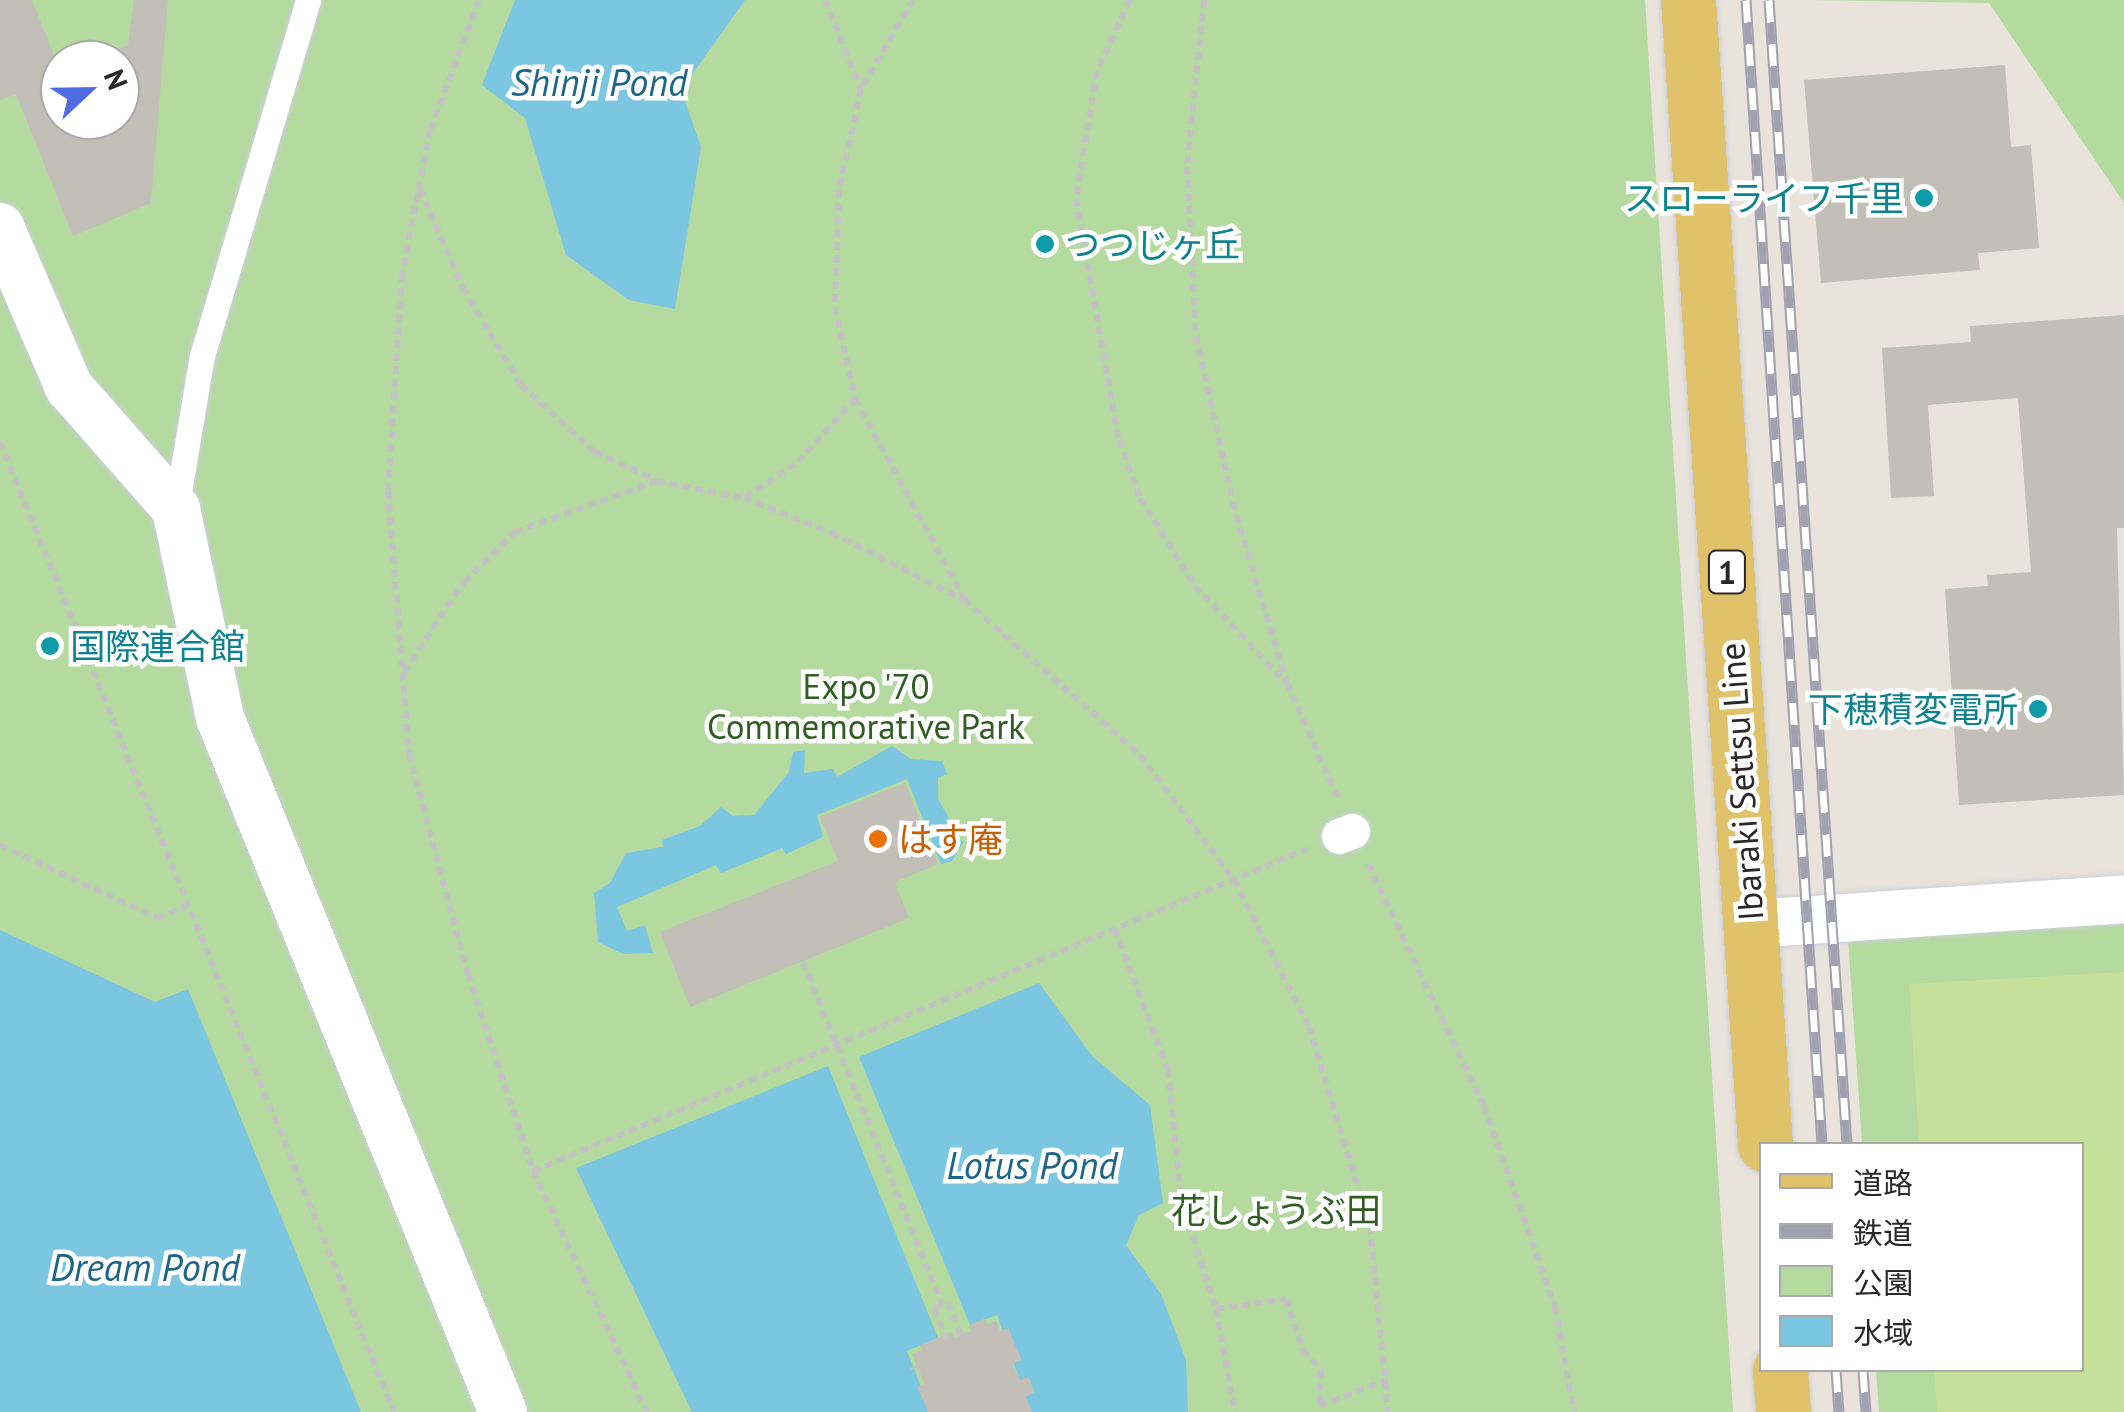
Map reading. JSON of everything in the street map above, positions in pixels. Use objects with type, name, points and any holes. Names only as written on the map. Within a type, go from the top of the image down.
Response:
[{"type":"main road","name":"Ibaraki Settsu Line","points":[[1688,0],[1765,1142]]},
{"type":"main road","points":[[1780,1372],[1783,1412]]},
{"type":"street","points":[[0,227],[69,387],[176,509],[220,718],[503,1412]]},
{"type":"street","points":[[1751,924],[2124,900]]},
{"type":"lane","points":[[176,509],[202,356],[308,0]]},
{"type":"path","points":[[479,0],[430,130],[402,275],[388,491],[409,754],[468,974],[533,1171],[646,1412]]},
{"type":"path","points":[[825,0],[861,89]]},
{"type":"path","points":[[914,0],[861,89],[839,190],[835,307],[855,400],[966,600]]},
{"type":"path","points":[[1130,0],[1097,71],[1076,199],[1119,440],[1140,498],[1195,586],[1287,684]]},
{"type":"path","points":[[1204,0],[1187,167],[1196,336],[1236,515],[1287,684],[1346,833],[1484,1106],[1555,1306],[1574,1412]]},
{"type":"path","points":[[1744,0],[1810,921],[1822,1142]]},
{"type":"path","points":[[419,187],[463,288],[521,385],[595,452],[657,481],[744,498],[832,533],[966,600],[1140,754],[1234,880],[1309,1027],[1370,1226],[1388,1380],[1388,1412]]},
{"type":"path","points":[[744,498],[798,462],[855,400]]},
{"type":"path","points":[[0,442],[394,1412]]},
{"type":"path","points":[[402,674],[464,582],[515,532],[657,481]]},
{"type":"path","points":[[533,1171],[1346,833]]},
{"type":"path","points":[[0,846],[157,918],[187,906]]},
{"type":"path","points":[[1115,929],[1168,1070],[1181,1199],[1216,1309],[1236,1412]]},
{"type":"path","points":[[802,962],[942,1306]]},
{"type":"path","points":[[1216,1309],[1286,1299],[1302,1350],[1321,1370],[1320,1406],[1388,1380]]},
{"type":"path","points":[[947,1340],[934,1308],[948,1303],[961,1334]]},
{"type":"path","points":[[1836,1372],[1839,1412]]},
{"type":"green space","name":"Expo '70 Commemorative Park","points":[[0,0],[1645,0],[1733,1412],[0,1412]]},
{"type":"green space","points":[[1811,0],[2124,0],[2124,203],[1989,3]]},
{"type":"green space","points":[[2124,924],[2124,1412],[1879,1412],[1876,1372],[2084,1372],[2084,1142],[1862,1142],[1848,939]]},
{"type":"green space","points":[[2124,972],[2124,1412],[1937,1412],[1934,1372],[2084,1372],[2084,1142],[1919,1142],[1909,984]]},
{"type":"water","name":"Shinji Pond","points":[[515,0],[745,0],[681,90],[701,147],[675,309],[629,300],[566,255],[525,118],[482,85]]},
{"type":"water","points":[[892,746],[911,759],[942,761],[947,774],[938,778],[938,799],[963,843],[952,861],[941,864],[907,779],[817,815],[823,837],[786,854],[782,848],[721,873],[716,865],[617,907],[627,931],[645,925],[653,953],[623,954],[598,942],[594,893],[610,883],[626,853],[663,847],[662,840],[700,826],[721,807],[733,816],[754,815],[789,772],[793,752],[805,750],[804,773],[833,769],[837,777]]},
{"type":"water","name":"Dream Pond","points":[[0,930],[155,1002],[188,989],[361,1412],[0,1412]]},
{"type":"water","name":"Lotus Pond","points":[[1039,983],[1093,1057],[1150,1105],[1163,1203],[1139,1215],[1126,1245],[1161,1294],[1186,1360],[1188,1412],[1031,1412],[997,1315],[970,1325],[859,1057]]},
{"type":"water","name":"Lotus Pond","points":[[828,1066],[938,1338],[907,1351],[931,1412],[692,1412],[576,1168]]},
{"type":"building","points":[[0,0],[32,0],[48,40],[40,40],[40,140],[140,140],[140,40],[129,40],[134,0],[168,0],[151,203],[73,236],[16,94],[0,100]]},
{"type":"building","name":"スローライフ千里","points":[[2005,65],[2011,147],[2031,145],[2039,248],[1978,253],[1980,270],[1821,283],[1804,80]]},
{"type":"building","points":[[2124,315],[2124,528],[2117,528],[2124,795],[1959,805],[1945,589],[1988,586],[1987,575],[2031,572],[2018,398],[1928,405],[1934,496],[1891,498],[1882,348],[1971,342],[1970,326]]},
{"type":"building","points":[[905,783],[938,864],[895,882],[909,918],[690,1007],[660,932],[838,861],[820,817]]},
{"type":"building","points":[[996,1321],[1032,1412],[936,1412],[912,1354]]},
{"type":"tunnel","points":[[947,1412],[926,1361],[992,1334],[1019,1399],[987,1412]]},
{"type":"railway","points":[[1746,0],[1822,1142]]},
{"type":"railway","points":[[1769,0],[1847,1142]]},
{"type":"railway","points":[[1836,1372],[1839,1412]]},
{"type":"railway","points":[[1863,1372],[1866,1412]]},
{"type":"place","name":"スローライフ千里","points":[[1924,198]]},
{"type":"place","name":"つつじヶ丘","points":[[1045,244]]},
{"type":"place","name":"国際連合館","points":[[50,646]]},
{"type":"place","name":"下穂積変電所","points":[[2038,709]]},
{"type":"place","name":"はす庵","points":[[878,839]]},
{"type":"park label","name":"花しょうぶ田","points":[[1276,1210]]}]
